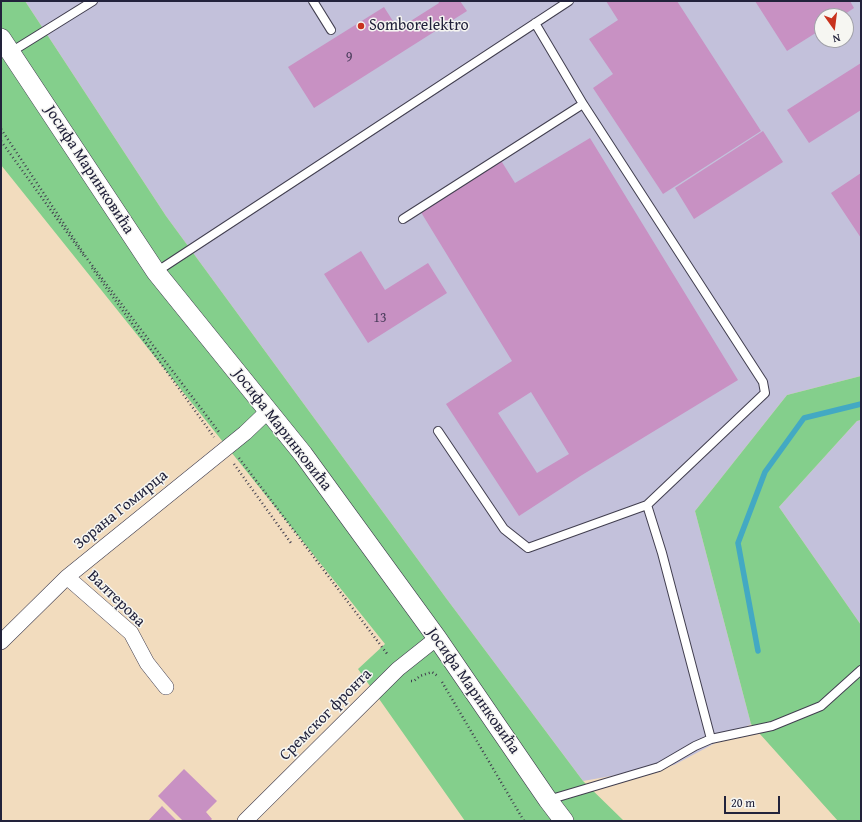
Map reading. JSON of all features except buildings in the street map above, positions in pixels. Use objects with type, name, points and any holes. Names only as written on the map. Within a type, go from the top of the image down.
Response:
[{"type":"street","name":"Јосифа Маринковића","points":[[4,42],[156,272],[303,454],[436,638],[564,821]]},
{"type":"street","name":"Зорана Гомирца","points":[[1,642],[67,577],[245,433],[268,411]]},
{"type":"street","name":"Валтерова","points":[[67,577],[131,633],[147,663],[166,688]]},
{"type":"street","name":"Сремског фронта","points":[[244,821],[398,669],[436,638]]},
{"type":"lane","points":[[4,42],[93,1]]},
{"type":"lane","points":[[313,1],[331,30]]},
{"type":"lane","points":[[156,272],[569,1]]},
{"type":"lane","points":[[438,431],[504,529],[528,548],[647,505],[764,393],[763,382],[583,104],[535,23]]},
{"type":"lane","points":[[403,219],[583,104]]},
{"type":"lane","points":[[647,505],[662,554],[711,739]]},
{"type":"lane","points":[[548,800],[659,768],[695,746],[711,739],[772,726],[822,706],[861,670]]},
{"type":"path","points":[[1,129],[88,260],[226,448],[398,669],[406,679],[414,681],[420,676],[432,672],[438,676],[524,821]]},
{"type":"path","points":[[1,141],[226,448],[291,543]]},
{"type":"shaded area","points":[[25,1],[861,1],[861,376],[787,395],[695,511],[751,724],[674,765],[583,781],[446,598],[166,216]]},
{"type":"shaded area","points":[[861,420],[861,625],[779,507],[857,421]]},
{"type":"green space","points":[[1,1],[25,1],[166,216],[446,598],[583,781],[624,821],[465,821],[358,669],[385,644],[1,165]]},
{"type":"green space","points":[[861,376],[861,420],[857,421],[779,507],[861,625],[861,821],[838,821],[751,724],[695,511],[787,395]]},
{"type":"waterway","points":[[758,651],[738,543],[765,472],[804,418],[861,404]]},
{"type":"place","name":"Somborelektro","points":[[361,26]]}]
